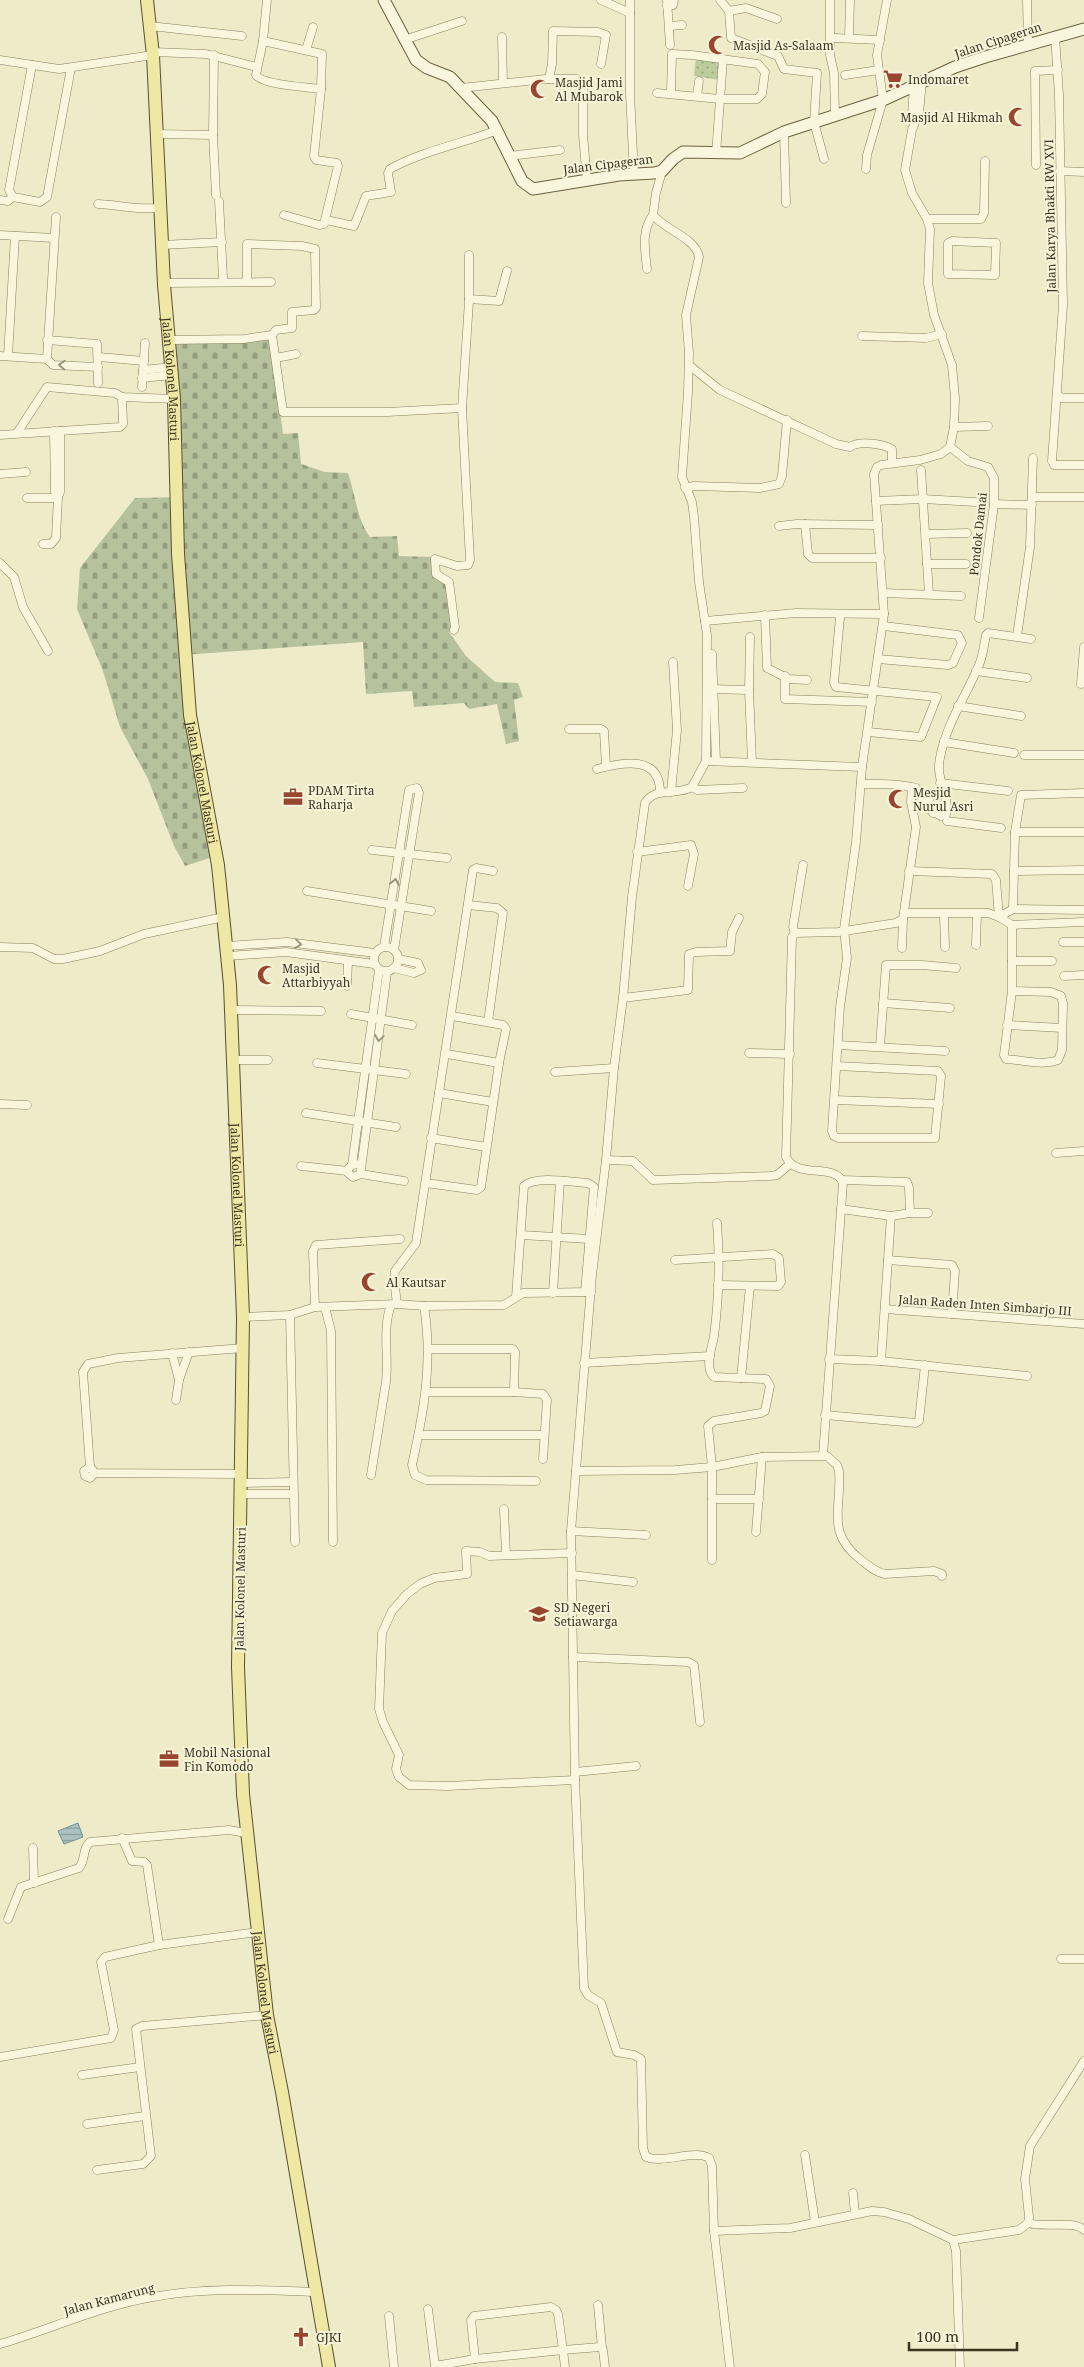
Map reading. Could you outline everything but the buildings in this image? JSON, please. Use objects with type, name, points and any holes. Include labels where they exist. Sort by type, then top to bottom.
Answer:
[{"type":"main road","name":"Jalan Kolonel Masturi","points":[[147,0],[153,53],[164,283],[174,399],[178,554],[190,715],[210,815],[224,917],[231,1010],[243,1317],[238,1673],[246,1833],[267,2015],[329,2367]]},
{"type":"street","points":[[267,0],[263,41],[256,67],[258,79],[320,89]]},
{"type":"street","points":[[601,0],[630,13]]},
{"type":"street","points":[[630,0],[630,104],[634,174]]},
{"type":"street","points":[[720,0],[729,11],[731,38],[778,56],[784,69],[816,72],[814,122],[824,159]]},
{"type":"street","points":[[830,0],[830,55],[834,73],[835,116]]},
{"type":"street","points":[[849,38],[850,0]]},
{"type":"street","points":[[866,170],[867,155],[884,100],[877,56],[887,0]]},
{"type":"street","points":[[1027,0],[1028,45]]},
{"type":"street","name":"Jalan Cipageran","points":[[387,1],[404,40],[422,65],[450,77],[462,88],[498,130],[522,181],[529,188],[534,189],[587,180],[654,173],[662,171],[683,152],[716,154],[740,152],[784,132],[884,100],[985,57],[1084,29]]},
{"type":"street","points":[[669,2],[670,45]]},
{"type":"street","points":[[729,11],[747,4],[777,19]]},
{"type":"street","points":[[404,40],[462,21]]},
{"type":"street","points":[[150,26],[242,36]]},
{"type":"street","points":[[670,26],[682,26]]},
{"type":"street","points":[[306,50],[313,27]]},
{"type":"street","points":[[549,79],[552,72],[553,31],[598,32],[606,35],[601,64]]},
{"type":"street","name":"Jalan Karya Bhakti RW XVI","points":[[1055,36],[1058,70],[1063,305],[1058,364],[1058,395],[1054,418],[1053,463],[1084,465]]},
{"type":"street","points":[[502,37],[503,84]]},
{"type":"street","points":[[834,38],[880,40]]},
{"type":"street","points":[[263,41],[322,54],[315,149],[316,160],[336,163],[338,166],[324,224],[284,215]]},
{"type":"street","points":[[0,60],[59,69],[153,53],[191,52],[214,55],[256,67]]},
{"type":"street","points":[[657,93],[754,100],[760,98],[765,72],[758,64],[692,54],[672,54],[671,93]]},
{"type":"street","points":[[214,55],[213,135],[222,242],[223,278]]},
{"type":"street","points":[[716,154],[722,59]]},
{"type":"street","points":[[13,197],[9,190],[32,65]]},
{"type":"street","points":[[0,200],[8,201],[13,197],[40,202],[46,197],[71,68]]},
{"type":"street","points":[[845,75],[879,70]]},
{"type":"street","points":[[1036,165],[1035,71],[1058,70]]},
{"type":"street","points":[[462,88],[573,78],[582,85],[583,135],[587,180]]},
{"type":"street","points":[[697,96],[699,81]]},
{"type":"street","points":[[837,1066],[938,1071],[941,1076],[936,1136],[933,1138],[838,1138],[834,1136],[832,1131],[840,1007],[847,958],[844,929],[856,842],[862,767],[884,626],[884,593],[874,471],[881,465],[920,460],[941,454],[950,447],[954,427],[955,382],[952,365],[930,302],[928,283],[931,237],[927,219],[912,193],[905,170],[914,123],[912,116],[918,84]]},
{"type":"street","points":[[326,220],[354,226],[366,196],[391,192],[388,173],[390,169],[442,148],[456,146],[498,130]]},
{"type":"street","points":[[784,132],[786,203]]},
{"type":"street","points":[[157,134],[213,135]]},
{"type":"street","points":[[509,156],[560,150]]},
{"type":"street","points":[[927,219],[981,218],[984,213],[985,161]]},
{"type":"street","points":[[647,269],[646,224],[653,215],[662,171]]},
{"type":"street","points":[[1060,171],[1084,172]]},
{"type":"street","points":[[98,204],[122,205],[128,208],[160,208]]},
{"type":"street","points":[[653,215],[664,227],[688,241],[698,252],[686,315],[689,365],[687,418],[682,464],[685,488],[692,502],[694,517],[699,582],[705,621],[716,761]]},
{"type":"street","points":[[47,359],[56,217]]},
{"type":"street","points":[[0,235],[54,238]]},
{"type":"street","points":[[15,236],[4,356],[47,359],[54,365],[98,367]]},
{"type":"street","points":[[162,243],[177,241],[180,243],[222,242]]},
{"type":"street","points":[[952,241],[994,242],[997,245],[996,273],[993,275],[949,275],[947,273],[947,255],[948,243],[952,241]]},
{"type":"street","points":[[169,340],[244,339],[272,335],[276,330],[292,328],[292,312],[316,308],[315,249],[302,246],[247,244],[247,281]]},
{"type":"street","points":[[930,252],[947,255]]},
{"type":"street","points":[[454,630],[450,586],[446,580],[436,574],[435,559],[462,566],[468,565],[470,560],[462,408],[469,299],[469,255]]},
{"type":"street","points":[[469,299],[499,301],[507,271]]},
{"type":"street","points":[[164,283],[271,282]]},
{"type":"street","points":[[862,336],[926,338],[942,334]]},
{"type":"street","points":[[272,335],[282,412],[387,412],[462,408]]},
{"type":"street","points":[[47,340],[94,343],[99,347],[98,383]]},
{"type":"street","points":[[142,388],[145,343]]},
{"type":"street","points":[[276,358],[296,354]]},
{"type":"street","points":[[99,357],[144,361]]},
{"type":"street","points":[[689,365],[720,390],[836,444],[850,447],[864,444],[892,448],[892,463]]},
{"type":"street","points":[[143,374],[172,371]]},
{"type":"street","points":[[17,433],[47,387],[115,393],[122,397],[174,399]]},
{"type":"street","points":[[1058,395],[1062,398],[1084,398]]},
{"type":"street","points":[[0,435],[122,426],[122,397]]},
{"type":"street","points":[[685,488],[694,486],[760,488],[779,484],[782,476],[787,420]]},
{"type":"street","points":[[22,425],[23,428],[30,432]]},
{"type":"street","points":[[954,427],[988,426]]},
{"type":"street","points":[[43,544],[51,544],[56,538],[57,497],[60,492],[57,468],[57,431]]},
{"type":"street","name":"Pondok Damai","points":[[950,447],[968,461],[988,467],[993,472],[994,504],[979,618]]},
{"type":"street","points":[[1017,636],[1030,547],[1033,458]]},
{"type":"street","points":[[921,470],[929,594]]},
{"type":"street","points":[[0,474],[26,472]]},
{"type":"street","points":[[27,498],[57,497]]},
{"type":"street","points":[[994,504],[1084,497]]},
{"type":"street","points":[[876,501],[924,498],[975,502]]},
{"type":"street","points":[[779,526],[806,524],[878,525]]},
{"type":"street","points":[[806,524],[808,554],[812,558],[880,558]]},
{"type":"street","points":[[926,534],[967,533]]},
{"type":"street","points":[[0,563],[14,577],[24,608],[48,651]]},
{"type":"street","points":[[927,564],[966,564]]},
{"type":"street","points":[[884,593],[962,596]]},
{"type":"street","points":[[705,621],[811,612],[840,615],[884,614]]},
{"type":"street","points":[[765,615],[767,668],[789,679],[807,680]]},
{"type":"street","points":[[840,617],[835,685],[873,691],[937,697],[921,737],[868,732]]},
{"type":"street","points":[[878,659],[951,664],[962,642],[958,635],[884,626]]},
{"type":"street","points":[[942,816],[946,794],[940,783],[939,759],[958,706],[976,671],[988,633],[1031,639]]},
{"type":"street","points":[[750,637],[749,690],[752,762]]},
{"type":"street","points":[[1081,684],[1084,647]]},
{"type":"street","points":[[692,788],[706,761],[712,652]]},
{"type":"street","points":[[671,792],[676,761],[677,730],[673,662]]},
{"type":"street","points":[[976,671],[1027,678]]},
{"type":"street","points":[[784,676],[785,699],[872,702]]},
{"type":"street","points":[[710,689],[749,690]]},
{"type":"street","points":[[958,706],[1021,716]]},
{"type":"street","points":[[569,729],[601,729],[604,731],[606,766]]},
{"type":"street","points":[[944,742],[1014,753]]},
{"type":"street","points":[[1024,755],[1084,756]]},
{"type":"street","points":[[706,761],[862,767]]},
{"type":"street","points":[[597,769],[606,766],[645,765],[657,776],[660,792]]},
{"type":"street","points":[[940,783],[1008,791]]},
{"type":"street","points":[[861,784],[914,787],[925,794],[942,816],[1001,828]]},
{"type":"street","points":[[902,948],[909,871],[916,827],[911,802],[914,787]]},
{"type":"street","points":[[227,951],[249,945],[287,942],[375,953],[384,947],[390,902],[400,854],[408,790],[416,788],[419,793],[394,950],[398,960]]},
{"type":"street","points":[[588,1292],[606,1160],[637,852],[645,803],[648,798],[660,792],[692,788],[697,790],[743,788]]},
{"type":"street","points":[[1013,909],[1015,832],[1021,795],[1084,793]]},
{"type":"street","points":[[1015,832],[1084,832]]},
{"type":"street","points":[[637,852],[690,845],[694,854],[688,886]]},
{"type":"street","points":[[372,850],[447,858]]},
{"type":"street","points":[[803,865],[793,927],[795,933],[792,937],[786,1150],[790,1164],[797,1168],[833,1174],[842,1180],[907,1182],[910,1213]]},
{"type":"street","points":[[371,1475],[388,1367],[386,1322],[394,1304],[395,1271],[416,1243],[431,1138],[447,1054],[473,870],[476,868],[492,871]]},
{"type":"street","points":[[1014,871],[1084,870]]},
{"type":"street","points":[[909,871],[992,874],[996,880],[999,917]]},
{"type":"street","points":[[307,891],[390,902],[431,911]]},
{"type":"street","points":[[468,905],[497,908],[503,913],[488,1022]]},
{"type":"street","points":[[999,917],[1013,909],[1084,910]]},
{"type":"street","points":[[795,933],[838,932],[844,929],[896,923],[904,916],[944,914],[977,914],[999,917],[1012,925],[1084,922]]},
{"type":"street","points":[[944,914],[945,947]]},
{"type":"street","points":[[976,945],[977,914]]},
{"type":"street","points":[[0,947],[33,948],[54,958],[63,959],[100,951],[144,934],[224,917]]},
{"type":"street","points":[[623,998],[688,990],[689,954],[696,952],[730,952],[732,932],[739,918]]},
{"type":"street","points":[[1012,925],[1012,991],[1005,1058],[1048,1062],[1058,1060],[1060,1056],[1063,1003],[1060,996],[1051,992],[1012,991]]},
{"type":"street","points":[[1063,942],[1084,942]]},
{"type":"street","points":[[324,958],[325,947]]},
{"type":"street","points":[[384,947],[394,950]]},
{"type":"street","points":[[227,951],[250,954],[286,952],[391,970],[414,973],[421,970],[418,963],[398,960]]},
{"type":"street","points":[[375,953],[376,967],[366,1065],[350,1168],[353,1177],[361,1171],[382,1015],[391,970],[398,960]]},
{"type":"street","points":[[1012,961],[1052,962]]},
{"type":"street","points":[[347,986],[348,962]]},
{"type":"street","points":[[880,1046],[886,965],[922,964],[956,968]]},
{"type":"street","points":[[1064,976],[1084,975]]},
{"type":"street","points":[[883,1003],[950,1008]]},
{"type":"street","points":[[231,1010],[321,1011]]},
{"type":"street","points":[[351,1014],[372,1013],[412,1025]]},
{"type":"street","points":[[426,1183],[480,1189],[505,1027],[452,1016]]},
{"type":"street","points":[[1007,1025],[1062,1028]]},
{"type":"street","points":[[838,1045],[945,1051]]},
{"type":"street","points":[[749,1053],[790,1054]]},
{"type":"street","points":[[447,1054],[498,1063]]},
{"type":"street","points":[[232,1060],[268,1060]]},
{"type":"street","points":[[317,1063],[375,1066],[406,1074]]},
{"type":"street","points":[[555,1072],[614,1068]]},
{"type":"street","points":[[439,1093],[493,1102]]},
{"type":"street","points":[[835,1100],[939,1104]]},
{"type":"street","points":[[0,1104],[26,1104]]},
{"type":"street","points":[[306,1113],[358,1116],[396,1127]]},
{"type":"street","points":[[431,1138],[486,1147]]},
{"type":"street","points":[[1056,1153],[1084,1151]]},
{"type":"street","points":[[606,1160],[633,1161],[653,1180],[770,1176],[778,1175],[790,1164]]},
{"type":"street","points":[[301,1166],[350,1168],[357,1165],[361,1171],[404,1181]]},
{"type":"street","points":[[823,1455],[842,1180]]},
{"type":"street","points":[[553,1293],[560,1181]]},
{"type":"street","points":[[516,1297],[524,1186],[532,1182],[560,1181],[588,1183],[594,1187],[589,1239],[584,1363],[571,1530],[575,1776],[585,1992],[601,2003],[617,2052],[634,2055],[641,2059],[643,2148],[646,2157],[663,2159],[698,2155],[709,2158],[712,2166],[714,2231],[730,2367]]},
{"type":"street","points":[[841,1209],[891,1216],[928,1213]]},
{"type":"street","points":[[881,1361],[891,1216]]},
{"type":"street","points":[[712,1560],[712,1467],[708,1426],[714,1421],[756,1416],[765,1410],[769,1381],[766,1379],[712,1376],[710,1372],[720,1258],[717,1223]]},
{"type":"street","points":[[521,1234],[589,1239]]},
{"type":"street","points":[[315,1307],[313,1251],[316,1245],[400,1239]]},
{"type":"street","points":[[675,1260],[773,1254],[780,1259],[780,1285],[718,1285]]},
{"type":"street","points":[[888,1260],[952,1266],[955,1271],[952,1314]]},
{"type":"street","points":[[741,1378],[750,1286]]},
{"type":"street","points":[[243,1317],[290,1315],[315,1307],[394,1304],[424,1306],[504,1305],[523,1294],[588,1292]]},
{"type":"street","points":[[424,1306],[428,1349],[427,1392],[412,1465],[415,1474],[421,1479],[536,1481]]},
{"type":"street","points":[[325,1307],[331,1331],[333,1542]]},
{"type":"street","name":"Jalan Raden Inten Simbarjo III","points":[[885,1309],[1084,1324]]},
{"type":"street","points":[[290,1315],[294,1542]]},
{"type":"street","points":[[243,1348],[118,1358],[86,1365],[83,1372],[92,1470],[241,1484],[292,1482]]},
{"type":"street","points":[[428,1349],[513,1349],[515,1352],[514,1392]]},
{"type":"street","points":[[176,1400],[179,1380],[189,1352]]},
{"type":"street","points":[[172,1353],[179,1380]]},
{"type":"street","points":[[584,1363],[710,1356]]},
{"type":"street","points":[[830,1359],[881,1361],[1027,1376]]},
{"type":"street","points":[[825,1416],[916,1423],[920,1418],[925,1365]]},
{"type":"street","points":[[427,1392],[543,1394],[548,1400],[542,1459]]},
{"type":"street","points":[[419,1435],[544,1435]]},
{"type":"street","points":[[576,1471],[675,1470],[712,1467],[762,1457],[823,1455],[830,1459],[840,1470],[838,1529],[844,1543],[857,1557],[877,1572],[885,1574],[934,1571],[942,1574],[942,1576]]},
{"type":"street","points":[[756,1532],[762,1457]]},
{"type":"street","points":[[263,1482],[263,1494]]},
{"type":"street","points":[[241,1484],[263,1494],[292,1494]]},
{"type":"street","points":[[712,1499],[759,1499]]},
{"type":"street","points":[[504,1509],[506,1555]]},
{"type":"street","points":[[571,1530],[646,1535]]},
{"type":"street","points":[[572,1553],[489,1556],[480,1552],[466,1551],[467,1574],[434,1578],[420,1584],[407,1594],[392,1611],[382,1632],[379,1709],[382,1722],[399,1755],[396,1769],[402,1781],[409,1785],[480,1785],[575,1776],[636,1766]]},
{"type":"street","points":[[572,1575],[633,1582]]},
{"type":"street","points":[[573,1656],[688,1662],[694,1665],[696,1670],[695,1691],[700,1722]]},
{"type":"street","points":[[8,1919],[21,1887],[79,1868],[83,1863],[86,1847],[90,1842],[229,1830],[246,1833]]},
{"type":"street","points":[[122,1838],[132,1861],[144,1862],[147,1865],[159,1945]]},
{"type":"street","points":[[32,1848],[34,1883]]},
{"type":"street","points":[[0,2057],[111,2038],[114,2030],[101,1959],[111,1954],[159,1945],[258,1932]]},
{"type":"street","points":[[1061,1959],[1084,1959]]},
{"type":"street","points":[[97,2170],[143,2164],[150,2159],[135,2032],[142,2026],[267,2015]]},
{"type":"street","points":[[1028,2224],[1025,2179],[1030,2146],[1084,2061]]},
{"type":"street","points":[[82,2075],[140,2068]]},
{"type":"street","points":[[88,2124],[145,2116]]},
{"type":"street","points":[[805,2155],[815,2222]]},
{"type":"street","points":[[852,2193],[854,2214]]},
{"type":"street","points":[[714,2231],[779,2229],[872,2211],[890,2213],[909,2219],[953,2240],[1015,2231],[1028,2224],[1035,2226],[1076,2226],[1084,2230]]},
{"type":"street","points":[[953,2240],[956,2251],[960,2367]]},
{"type":"street","name":"Jalan Kamarung","points":[[0,2344],[97,2311],[152,2297],[212,2289],[316,2292]]},
{"type":"street","points":[[598,2305],[605,2367]]},
{"type":"street","points":[[475,2359],[472,2317],[551,2306],[558,2314],[565,2367]]},
{"type":"street","points":[[428,2309],[433,2367],[475,2359],[597,2346],[602,2348]]},
{"type":"street","points":[[388,2316],[394,2367]]},
{"type":"green space","points":[[696,57],[720,60],[719,80],[694,76]]},
{"type":"green space","points":[[270,338],[283,434],[298,433],[301,464],[325,472],[348,473],[359,515],[370,537],[397,536],[399,556],[434,557],[434,578],[447,582],[453,629],[449,632],[466,656],[495,682],[518,683],[523,697],[514,700],[519,741],[506,744],[497,704],[469,709],[464,703],[414,707],[412,691],[366,694],[363,642],[181,655],[213,857],[185,866],[174,846],[148,779],[120,727],[103,671],[77,609],[80,568],[135,498],[180,497],[173,342]]},
{"type":"water","points":[[78,1823],[83,1837],[64,1844],[58,1831]]},
{"type":"place","name":"Masjid As-Salaam","points":[[718,45]]},
{"type":"place","name":"Indomaret","points":[[893,79]]},
{"type":"place","name":"Masjid Jami Al Mubarok","points":[[540,89]]},
{"type":"place","name":"Masjid Al Hikmah","points":[[1018,117]]},
{"type":"place","name":"PDAM Tirta Raharja","points":[[293,797]]},
{"type":"place","name":"Mesjid Nurul Asri","points":[[898,799]]},
{"type":"place","name":"Masjid Attarbiyyah","points":[[267,975]]},
{"type":"place","name":"Al Kautsar","points":[[371,1282]]},
{"type":"place","name":"SD Negeri Setiawarga","points":[[539,1614]]},
{"type":"place","name":"Mobil Nasional Fin Komodo","points":[[169,1759]]},
{"type":"place","name":"GJKI","points":[[301,2337]]}]
